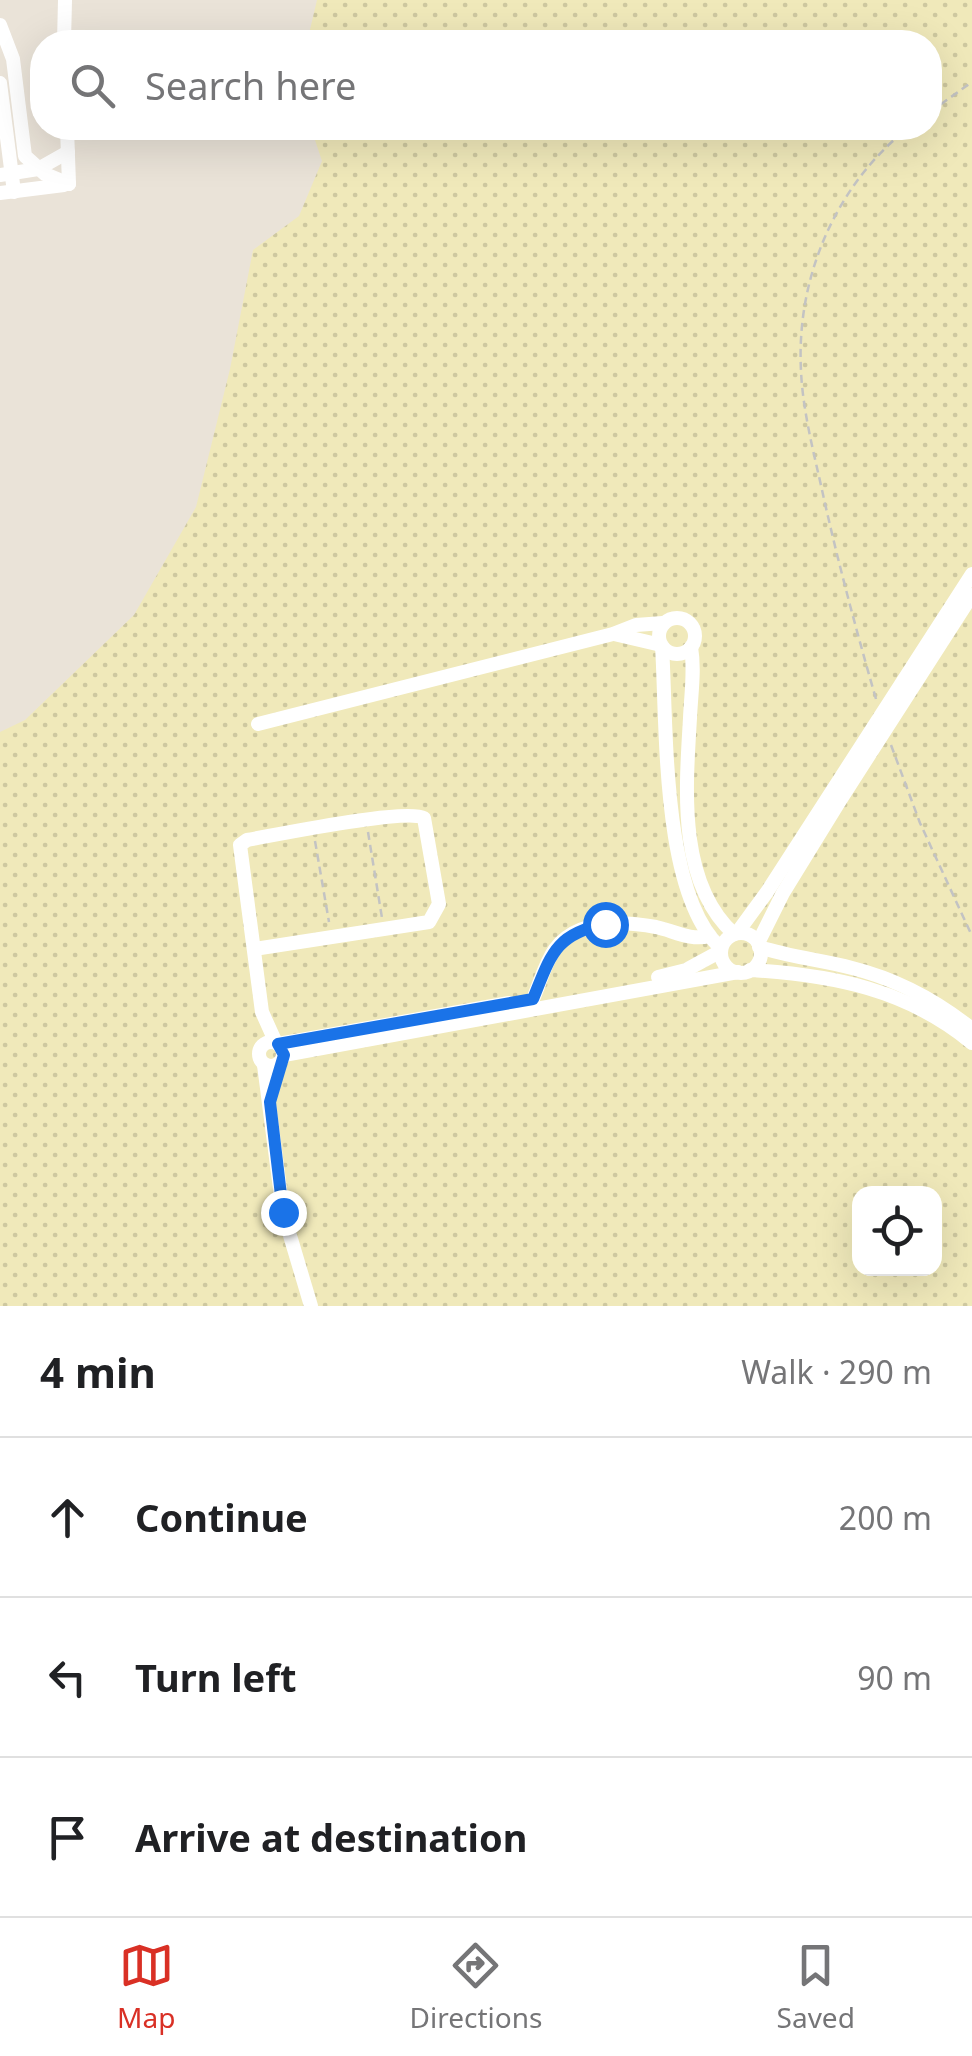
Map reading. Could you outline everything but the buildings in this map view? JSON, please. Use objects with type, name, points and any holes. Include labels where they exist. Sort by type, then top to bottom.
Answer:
[{"type":"street","points":[[64,30],[65,0]]},
{"type":"street","points":[[0,25],[13,59],[25,156],[52,187]]},
{"type":"street","points":[[0,83],[7,192],[70,184]]},
{"type":"street","points":[[68,140],[70,184]]},
{"type":"street","points":[[4,157],[68,152]]},
{"type":"street","points":[[5,175],[35,170],[68,152]]},
{"type":"street","points":[[4,157],[70,184]]},
{"type":"street","points":[[744,971],[758,962],[759,945],[783,893],[972,574]]},
{"type":"street","points":[[273,1053],[674,974],[698,965],[721,949],[767,892],[972,596]]},
{"type":"street","points":[[258,724],[614,634],[636,624],[664,623],[674,618],[689,622],[694,632],[688,788],[691,842],[707,898],[718,918],[736,933],[749,934],[759,945],[890,981],[942,1007],[972,1029]]},
{"type":"street","points":[[664,623],[659,632],[676,848],[690,901],[709,936],[721,949],[725,965],[744,971]]},
{"type":"street","points":[[614,634],[662,645],[676,654],[691,647]]},
{"type":"street","points":[[254,949],[422,924],[432,919],[439,904],[422,816],[247,840],[240,846],[258,983],[273,1053],[270,1102],[283,1212],[311,1306]]},
{"type":"street","points":[[533,999],[551,954],[577,931],[605,924],[636,924],[693,938],[709,936]]},
{"type":"street","points":[[273,1053],[744,971],[820,975],[878,989],[930,1014],[972,1043]]},
{"type":"path","points":[[942,103],[972,82]]},
{"type":"path","points":[[896,140],[868,167],[831,223],[814,264],[801,330],[803,396],[841,573],[883,721],[920,824],[972,936]]},
{"type":"path","points":[[366,821],[384,930]]},
{"type":"path","points":[[314,830],[332,938]]},
{"type":"sand","points":[[317,0],[972,0],[972,1306],[0,1306],[0,732],[25,720],[134,615],[196,507],[230,369],[253,250],[299,216],[322,161],[315,140],[942,140],[942,30],[310,30]]},
{"type":"route","points":[[283,1212],[270,1102],[284,1055],[278,1044],[533,999],[551,954],[562,941],[577,931],[605,924]]}]
